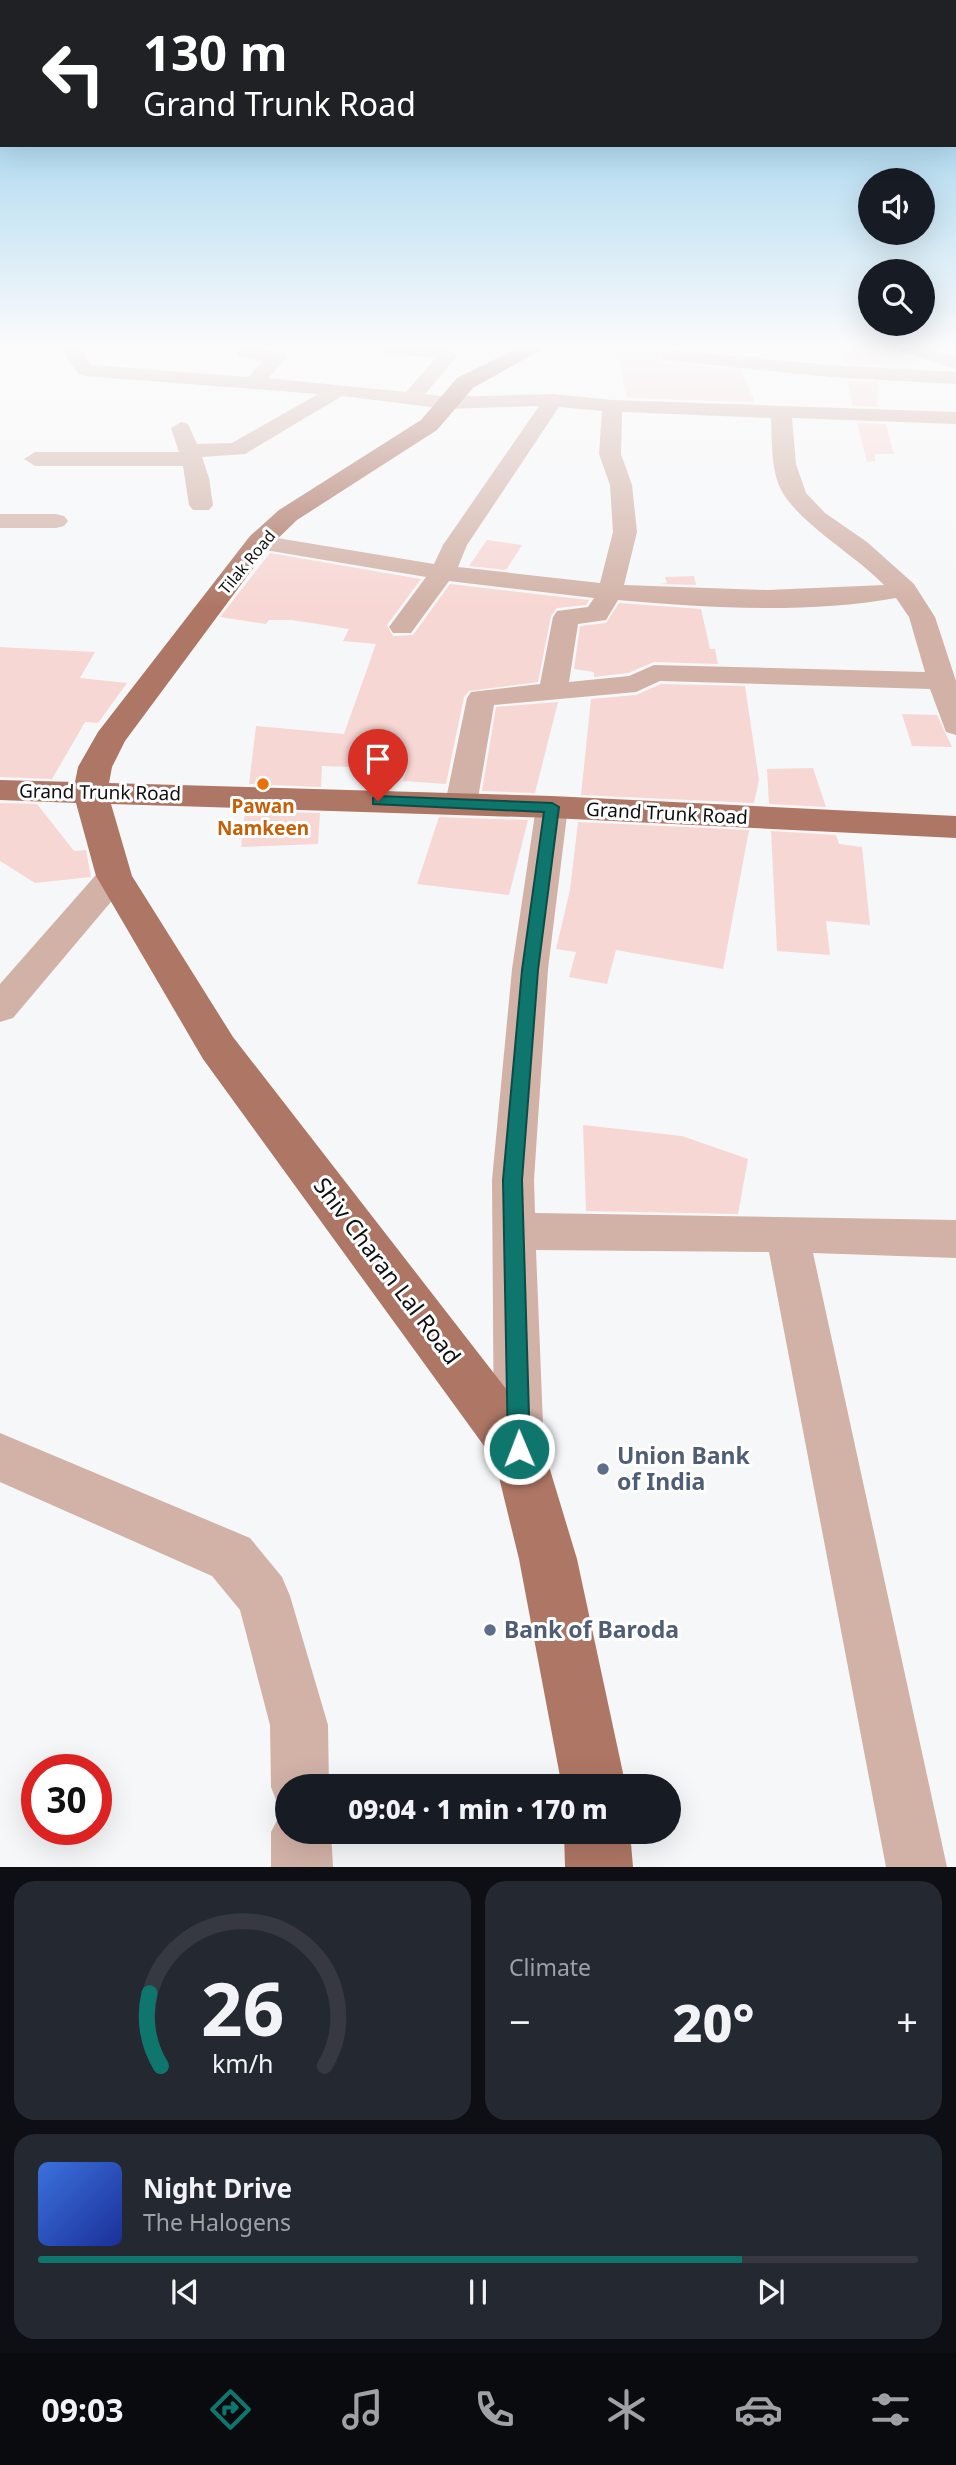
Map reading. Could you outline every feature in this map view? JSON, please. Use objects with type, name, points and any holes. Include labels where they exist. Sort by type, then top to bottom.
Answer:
[{"type":"main road","name":"Tilak Road","points":[[90,792],[95,767],[110,738],[260,542],[288,515],[415,434]]},
{"type":"main road","name":"Grand Trunk Road","points":[[0,790],[552,807],[956,827]]},
{"type":"main road","name":"Shiv Charan Lal Road","points":[[90,792],[114,876],[218,1048],[519,1449],[548,1559],[593,1774]]},
{"type":"main road","points":[[598,1844],[599,1867]]},
{"type":"street","points":[[183,434],[191,455],[201,505]]},
{"type":"street","points":[[35,459],[191,455],[237,449],[263,434]]},
{"type":"street","points":[[402,626],[443,572],[455,545],[530,434]]},
{"type":"street","points":[[553,691],[566,617],[597,614],[610,592],[625,532],[621,485],[610,454],[611,434]]},
{"type":"street","points":[[783,434],[788,479],[793,491],[814,519],[836,531],[905,589],[922,617],[955,719]]},
{"type":"street","points":[[0,521],[56,521]]},
{"type":"street","points":[[260,542],[502,582],[610,592],[724,598],[868,596],[905,589]]},
{"type":"street","points":[[461,804],[481,698],[636,684],[653,673],[942,681]]},
{"type":"street","points":[[519,1449],[513,1180],[530,970],[552,807]]},
{"type":"street","points":[[0,1008],[114,876]]},
{"type":"street","points":[[514,1231],[956,1239]]},
{"type":"street","points":[[787,1234],[917,1867]]},
{"type":"street","points":[[0,1457],[231,1557],[263,1596],[299,1725],[300,1774]]},
{"type":"street","points":[[301,1844],[302,1867]]},
{"type":"building","points":[[860,434],[889,434],[894,454],[875,454],[875,461],[867,462]]},
{"type":"building","points":[[487,540],[522,545],[506,570],[469,566]]},
{"type":"building","points":[[270,553],[421,579],[387,625],[393,636],[413,635],[450,584],[589,600],[586,605],[557,608],[551,616],[538,682],[469,691],[464,697],[446,784],[403,781],[407,769],[322,766],[321,787],[249,784],[256,726],[344,734],[376,644],[343,641],[349,629],[292,620],[269,620],[266,624],[220,617]]},
{"type":"building","points":[[694,576],[696,585],[660,584],[667,583],[665,577]]},
{"type":"building","points":[[619,603],[701,609],[710,649],[715,649],[718,664],[654,662],[628,673],[594,677],[594,672],[574,669],[580,626],[606,623]]},
{"type":"building","points":[[0,647],[95,652],[80,678],[127,683],[98,723],[85,722],[52,779],[0,777]]},
{"type":"building","points":[[661,684],[745,686],[759,780],[754,803],[581,795],[591,699],[636,695]]},
{"type":"building","points":[[558,702],[535,793],[482,791],[496,707]]},
{"type":"building","points":[[902,714],[937,715],[952,747],[912,746]]},
{"type":"building","points":[[813,768],[826,807],[769,804],[767,769]]},
{"type":"building","points":[[0,803],[37,804],[74,851],[86,850],[91,877],[35,883],[0,861]]},
{"type":"building","points":[[245,811],[320,813],[318,844],[241,847]]},
{"type":"building","points":[[439,817],[528,820],[509,895],[417,884]]},
{"type":"building","points":[[578,822],[749,830],[723,969],[616,950],[607,984],[569,977],[576,952],[556,949],[570,890]]},
{"type":"building","points":[[771,831],[836,835],[839,844],[862,847],[870,925],[826,921],[830,955],[777,951]]},
{"type":"building","points":[[583,1125],[682,1136],[748,1159],[738,1214],[586,1211]]},
{"type":"place","name":"Pawan Namkeen","points":[[263,784]]},
{"type":"place","name":"Union Bank of India","points":[[603,1469]]},
{"type":"place","name":"Bank of Baroda","points":[[490,1630]]},
{"type":"route","points":[[378,801],[552,807],[530,970],[513,1180],[519,1449]]}]
